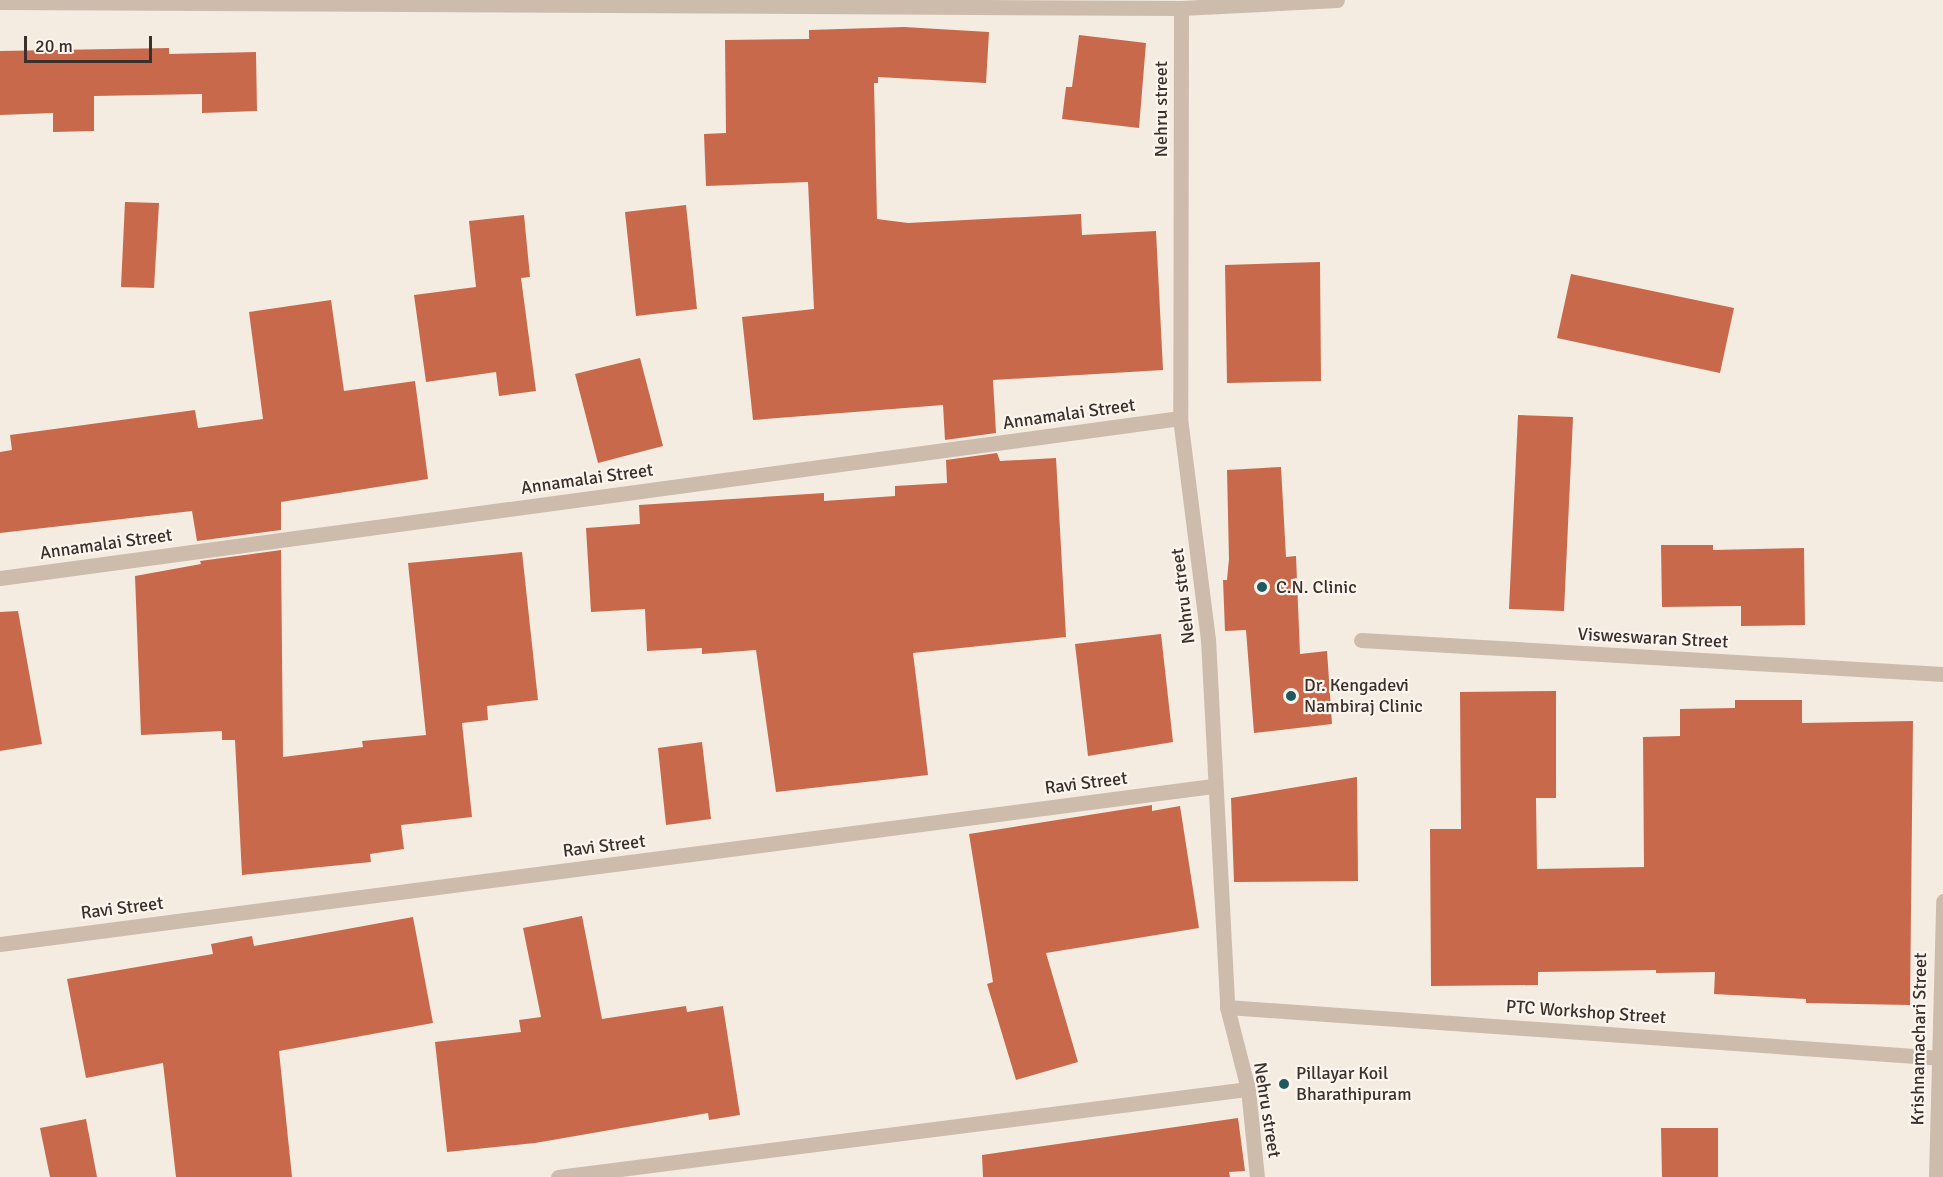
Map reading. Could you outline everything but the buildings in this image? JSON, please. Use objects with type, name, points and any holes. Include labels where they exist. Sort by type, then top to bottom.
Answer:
[{"type":"street","points":[[0,2],[1181,8],[1337,0]]},
{"type":"street","name":"Nehru street","points":[[1181,8],[1180,418],[1209,639],[1213,786],[1227,1007],[1248,1089],[1257,1177]]},
{"type":"street","name":"Annamalai Street","points":[[0,578],[1180,418]]},
{"type":"street","name":"Visweswaran Street","points":[[1360,640],[1943,674]]},
{"type":"street","name":"Ravi Street","points":[[0,944],[1213,786]]},
{"type":"street","name":"Krishnamachari Street","points":[[1936,1177],[1943,901]]},
{"type":"street","name":"PTC Workshop Street","points":[[1227,1007],[1940,1057]]},
{"type":"street","points":[[558,1177],[1248,1089]]},
{"type":"place","name":"C.N. Clinic","points":[[1262,587]]},
{"type":"place","name":"Dr. Kengadevi Nambiraj Clinic","points":[[1291,696]]},
{"type":"place","name":"Pillayar Koil Bharathipuram","points":[[1284,1084]]}]
